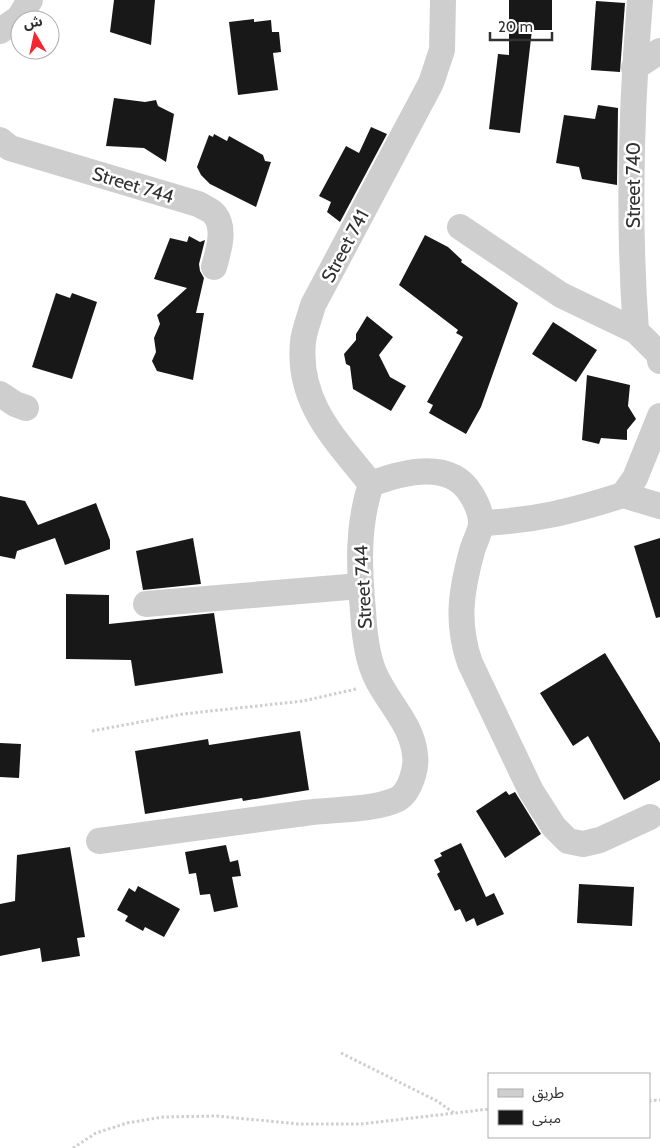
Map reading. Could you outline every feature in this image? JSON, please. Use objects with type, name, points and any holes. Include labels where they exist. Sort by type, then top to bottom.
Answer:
[{"type":"street","points":[[0,31],[19,18],[30,0]]},
{"type":"street","name":"Street 741","points":[[371,484],[335,440],[311,403],[304,380],[303,341],[313,305],[431,83],[442,50],[443,0]]},
{"type":"street","name":"Street 740","points":[[636,331],[633,288],[634,68],[640,0]]},
{"type":"street","points":[[634,68],[660,51]]},
{"type":"street","name":"Street 744","points":[[0,140],[10,148],[198,204],[215,214],[220,224],[220,237],[214,267]]},
{"type":"street","points":[[460,227],[561,294],[636,331],[659,354],[660,361]]},
{"type":"street","points":[[623,495],[635,478],[660,416]]},
{"type":"street","points":[[371,484],[397,474],[421,471],[456,478],[467,487],[475,501],[481,523],[464,586],[460,611],[462,642],[470,663],[531,791],[554,827],[568,841],[583,844],[600,840],[650,817]]},
{"type":"street","name":"Street 744","points":[[98,841],[303,813],[379,805],[400,798],[408,788],[413,774],[416,755],[409,731],[372,668],[365,632],[358,554],[363,506],[371,484]]},
{"type":"street","points":[[481,523],[512,522],[554,515],[623,495],[660,506]]},
{"type":"street","points":[[146,604],[360,586]]},
{"type":"path","points":[[92,730],[183,714],[303,701],[381,683]]},
{"type":"path","points":[[341,1053],[437,1101],[455,1113]]},
{"type":"path","points":[[73,1148],[96,1133],[126,1123],[163,1117],[217,1116],[298,1124],[361,1124],[488,1109]]},
{"type":"building","points":[[114,0],[155,0],[151,45],[110,32]]},
{"type":"building","points":[[509,0],[552,0],[552,30],[532,30],[520,133],[489,129],[498,54],[509,55]]},
{"type":"building","points":[[596,1],[625,3],[620,72],[591,70]]},
{"type":"building","points":[[254,19],[254,22],[271,20],[272,32],[279,32],[281,52],[273,53],[278,90],[238,95],[229,22]]},
{"type":"building","points":[[114,98],[145,102],[156,100],[158,106],[174,114],[166,162],[144,148],[106,146]]},
{"type":"building","points":[[598,105],[618,108],[617,185],[582,179],[579,167],[556,163],[564,115],[595,119]]},
{"type":"building","points":[[371,127],[387,134],[340,222],[327,212],[331,202],[319,196],[346,146],[359,153]]},
{"type":"building","points":[[214,134],[227,141],[229,136],[263,155],[265,161],[271,162],[256,207],[210,184],[201,175],[197,167],[209,135],[213,137]]},
{"type":"building","points":[[425,235],[448,247],[462,260],[461,262],[518,303],[481,407],[466,434],[429,413],[433,405],[427,402],[463,337],[456,333],[458,330],[399,285]]},
{"type":"building","points":[[189,236],[200,242],[205,240],[199,264],[204,278],[196,313],[204,313],[193,380],[157,371],[152,361],[156,352],[154,338],[160,324],[157,315],[187,288],[154,279],[170,238],[187,242]]},
{"type":"building","points":[[56,293],[70,298],[72,293],[97,302],[72,379],[32,367]]},
{"type":"building","points":[[367,316],[393,337],[379,355],[390,377],[406,386],[391,411],[353,389],[350,366],[346,364],[344,354],[356,340],[356,334]]},
{"type":"building","points":[[553,322],[597,350],[576,382],[532,354]]},
{"type":"building","points":[[587,375],[630,385],[628,406],[636,419],[627,430],[627,440],[601,438],[599,444],[582,440]]},
{"type":"building","points":[[0,496],[25,501],[38,525],[96,503],[110,540],[110,549],[65,565],[55,538],[17,551],[15,559],[0,556]]},
{"type":"building","points":[[193,538],[201,584],[143,590],[136,551]]},
{"type":"building","points":[[660,538],[660,617],[656,618],[634,546]]},
{"type":"building","points":[[66,594],[109,595],[109,624],[214,613],[223,673],[135,686],[131,660],[66,659]]},
{"type":"building","points":[[605,653],[660,743],[660,780],[624,800],[588,736],[573,746],[540,693]]},
{"type":"building","points":[[300,731],[309,790],[243,801],[242,798],[145,814],[135,751],[208,739],[209,745]]},
{"type":"building","points":[[0,743],[21,744],[19,778],[0,777]]},
{"type":"building","points":[[506,791],[509,795],[515,792],[541,834],[505,858],[476,811]]},
{"type":"building","points":[[461,843],[486,897],[494,893],[504,914],[477,926],[474,918],[466,922],[460,909],[455,911],[437,874],[440,872],[434,860],[442,856],[440,853]]},
{"type":"building","points":[[226,845],[230,862],[238,860],[241,876],[232,877],[238,907],[214,912],[210,894],[200,895],[196,873],[189,874],[185,852]]},
{"type":"building","points":[[70,847],[85,937],[77,938],[80,956],[42,962],[40,948],[0,956],[0,904],[15,901],[17,855]]},
{"type":"building","points":[[579,884],[634,887],[632,926],[577,923]]},
{"type":"building","points":[[138,886],[180,909],[164,937],[145,927],[143,931],[125,921],[128,916],[117,910],[129,888],[135,892]]}]
